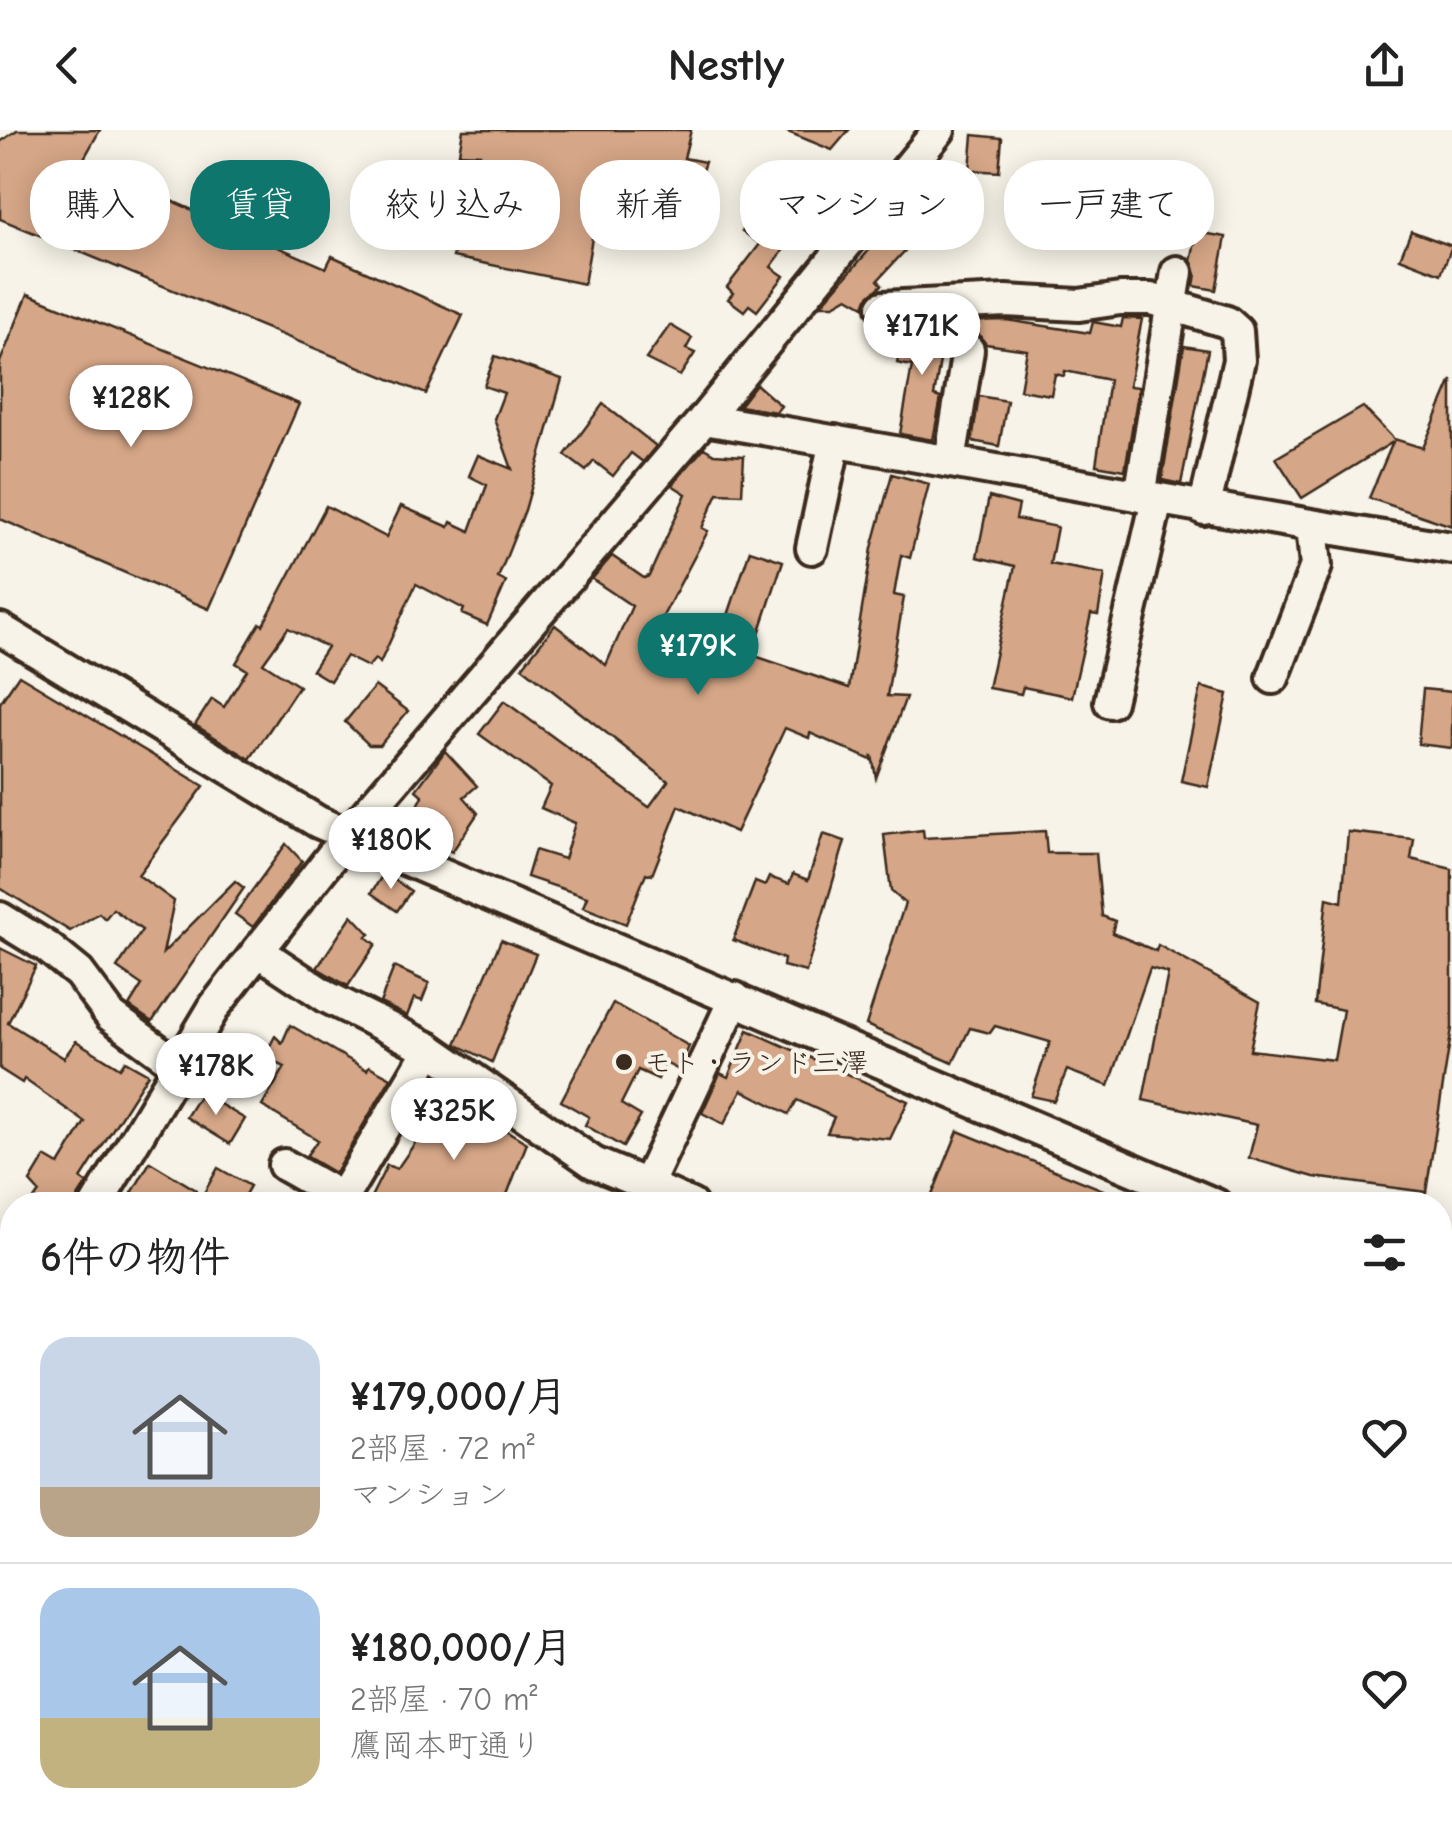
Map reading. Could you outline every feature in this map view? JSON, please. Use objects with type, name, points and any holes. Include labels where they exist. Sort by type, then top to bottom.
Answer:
[{"type":"street","points":[[104,1192],[215,1006],[350,834],[704,420],[939,130]]},
{"type":"street","points":[[1110,702],[1148,498],[1176,272]]},
{"type":"street","points":[[882,307],[1006,301],[1066,305],[1151,299],[1227,322],[1237,330],[1239,360],[1204,509]]},
{"type":"street","points":[[950,460],[968,350]]},
{"type":"street","points":[[704,420],[950,460],[1204,509],[1452,548]]},
{"type":"street","points":[[812,548],[835,441]]},
{"type":"street","points":[[1272,678],[1316,566],[1312,526]]},
{"type":"street","points":[[0,629],[318,822],[735,998],[1161,1192]]},
{"type":"street","points":[[0,918],[79,973],[111,1016],[179,1066]]},
{"type":"street","points":[[258,951],[327,997],[430,1048],[594,1163],[663,1192]]},
{"type":"street","points":[[648,1185],[735,998]]},
{"type":"street","points":[[346,1192],[430,1048]]},
{"type":"street","points":[[284,1165],[331,1192]]},
{"type":"building","points":[[17,130],[100,130],[83,160],[30,160],[30,231],[0,219],[0,142]]},
{"type":"building","points":[[463,130],[691,130],[684,158],[694,160],[580,160],[580,250],[590,250],[584,284],[453,257],[455,250],[560,250],[560,160],[478,160],[480,154],[459,153]]},
{"type":"building","points":[[783,130],[849,130],[832,150]]},
{"type":"building","points":[[973,135],[1002,138],[999,172],[984,171],[984,160],[971,160]]},
{"type":"building","points":[[170,200],[190,209],[190,250],[285,250],[326,268],[332,256],[463,315],[426,394],[75,250],[170,250]]},
{"type":"building","points":[[1411,231],[1452,246],[1441,274],[1400,258]]},
{"type":"building","points":[[1214,235],[1226,237],[1216,290],[1194,286],[1196,274],[1191,261],[1193,250],[1214,250]]},
{"type":"building","points":[[755,250],[784,250],[771,267],[784,276],[757,311],[749,305],[744,311],[728,299],[733,293],[727,287]]},
{"type":"building","points":[[869,250],[906,250],[878,280],[882,285],[864,306],[848,297],[834,305],[821,305]]},
{"type":"building","points":[[28,294],[299,404],[209,609],[0,519],[0,362]]},
{"type":"building","points":[[1123,318],[1142,319],[1129,386],[1139,387],[1125,470],[1096,465],[1109,380],[1065,371],[1064,376],[1055,374],[1051,395],[1020,390],[1027,350],[986,344],[971,332],[972,321],[1006,320],[1090,333],[1093,322],[1121,327]]},
{"type":"building","points":[[670,325],[692,338],[686,349],[695,353],[680,376],[646,359]]},
{"type":"building","points":[[904,325],[946,325],[934,396],[941,398],[933,440],[900,434],[912,366],[897,363]]},
{"type":"building","points":[[1184,346],[1208,350],[1181,484],[1162,480]]},
{"type":"building","points":[[495,356],[562,379],[525,510],[498,578],[506,582],[487,625],[416,584],[380,663],[375,659],[368,667],[346,656],[330,681],[312,670],[327,647],[288,628],[263,663],[299,686],[250,759],[195,725],[212,699],[224,707],[247,670],[236,663],[260,623],[263,625],[326,506],[386,537],[401,506],[449,527],[451,522],[470,531],[487,485],[469,476],[478,455],[512,469],[494,419],[504,393],[484,386]]},
{"type":"building","points":[[1452,380],[1452,526],[1369,498],[1393,442],[1302,498],[1276,458],[1363,407],[1394,439],[1423,448]]},
{"type":"building","points":[[756,384],[781,406],[776,412],[739,406]]},
{"type":"building","points":[[979,396],[1007,401],[999,446],[972,441]]},
{"type":"building","points":[[603,404],[656,446],[643,462],[631,453],[613,476],[594,461],[586,471],[565,455]]},
{"type":"building","points":[[704,448],[714,454],[744,456],[742,494],[718,493],[702,528],[708,531],[661,620],[718,645],[750,550],[783,561],[752,655],[849,688],[872,548],[892,474],[929,484],[910,558],[901,555],[894,595],[904,597],[887,696],[906,697],[876,778],[872,755],[871,760],[810,733],[809,738],[785,728],[736,832],[679,806],[652,875],[646,873],[626,924],[583,907],[587,897],[527,877],[535,850],[564,859],[575,823],[541,808],[551,786],[479,734],[504,701],[649,807],[668,781],[522,667],[555,625],[606,665],[632,606],[592,579],[612,556],[644,578],[649,576],[686,494],[672,485]]},
{"type":"building","points":[[989,497],[1019,505],[1016,519],[1057,527],[1050,564],[1105,574],[1098,615],[1091,614],[1072,697],[1023,687],[1021,694],[988,688],[1015,566],[977,557]]},
{"type":"building","points":[[19,675],[204,786],[138,875],[174,901],[163,953],[235,881],[244,888],[152,1022],[129,1006],[142,985],[117,968],[142,930],[113,909],[105,919],[99,913],[70,931],[0,888],[0,703]]},
{"type":"building","points":[[375,686],[408,711],[380,745],[369,745],[345,722]]},
{"type":"building","points":[[1201,687],[1228,694],[1208,787],[1181,781]]},
{"type":"building","points":[[1423,689],[1452,692],[1452,748],[1418,744]]},
{"type":"building","points":[[445,751],[477,786],[464,797],[478,813],[452,852],[406,829],[423,796],[416,790]]},
{"type":"building","points":[[923,830],[924,838],[1045,831],[1047,853],[1096,853],[1102,916],[1115,921],[1112,933],[1156,951],[1158,945],[1260,1002],[1250,1050],[1334,1060],[1343,1010],[1315,1004],[1327,898],[1342,902],[1348,832],[1414,839],[1411,859],[1452,869],[1452,1028],[1426,1192],[1314,1177],[1249,1158],[1257,1125],[1143,1100],[1168,973],[1150,968],[1109,1086],[1067,1070],[1054,1101],[1031,1096],[1050,1042],[995,1026],[990,1033],[970,1028],[953,1063],[866,1025],[905,903],[891,891],[884,835]]},
{"type":"building","points":[[823,834],[845,841],[806,972],[783,966],[784,959],[733,940],[755,882],[765,886],[769,877],[789,884],[793,874],[808,880]]},
{"type":"building","points":[[286,844],[302,861],[253,927],[235,914]]},
{"type":"building","points":[[384,873],[411,891],[397,911],[371,893]]},
{"type":"building","points":[[352,915],[370,934],[366,937],[376,944],[348,986],[317,968]]},
{"type":"building","points":[[501,940],[536,954],[492,1062],[456,1044]]},
{"type":"building","points":[[0,948],[36,966],[8,1023],[64,1058],[76,1041],[120,1068],[125,1061],[148,1074],[81,1179],[87,1183],[81,1192],[39,1192],[30,1182],[45,1157],[59,1165],[85,1122],[24,1079],[22,1083],[0,1069]]},
{"type":"building","points":[[394,967],[429,983],[422,1001],[414,998],[407,1016],[380,1003]]},
{"type":"building","points":[[613,1003],[689,1046],[679,1070],[665,1063],[658,1079],[638,1070],[621,1104],[641,1116],[623,1147],[585,1125],[589,1117],[561,1101]]},
{"type":"building","points":[[290,1025],[367,1070],[369,1066],[391,1078],[335,1173],[306,1156],[318,1140],[262,1106],[285,1067],[264,1057],[275,1036],[282,1043]]},
{"type":"building","points":[[748,1030],[908,1101],[890,1139],[827,1133],[834,1117],[797,1100],[789,1114],[742,1090],[724,1124],[702,1113],[720,1073],[728,1077]]},
{"type":"building","points":[[201,1093],[245,1119],[230,1144],[186,1117]]},
{"type":"building","points":[[448,1095],[527,1143],[508,1192],[374,1192],[387,1165],[397,1169]]},
{"type":"building","points":[[958,1131],[1108,1192],[933,1192]]},
{"type":"building","points":[[150,1162],[196,1190],[195,1192],[133,1192]]},
{"type":"building","points":[[218,1168],[250,1186],[247,1192],[205,1192]]},
{"type":"place","name":"モト・ランド三澤","points":[[624,1062]]}]
